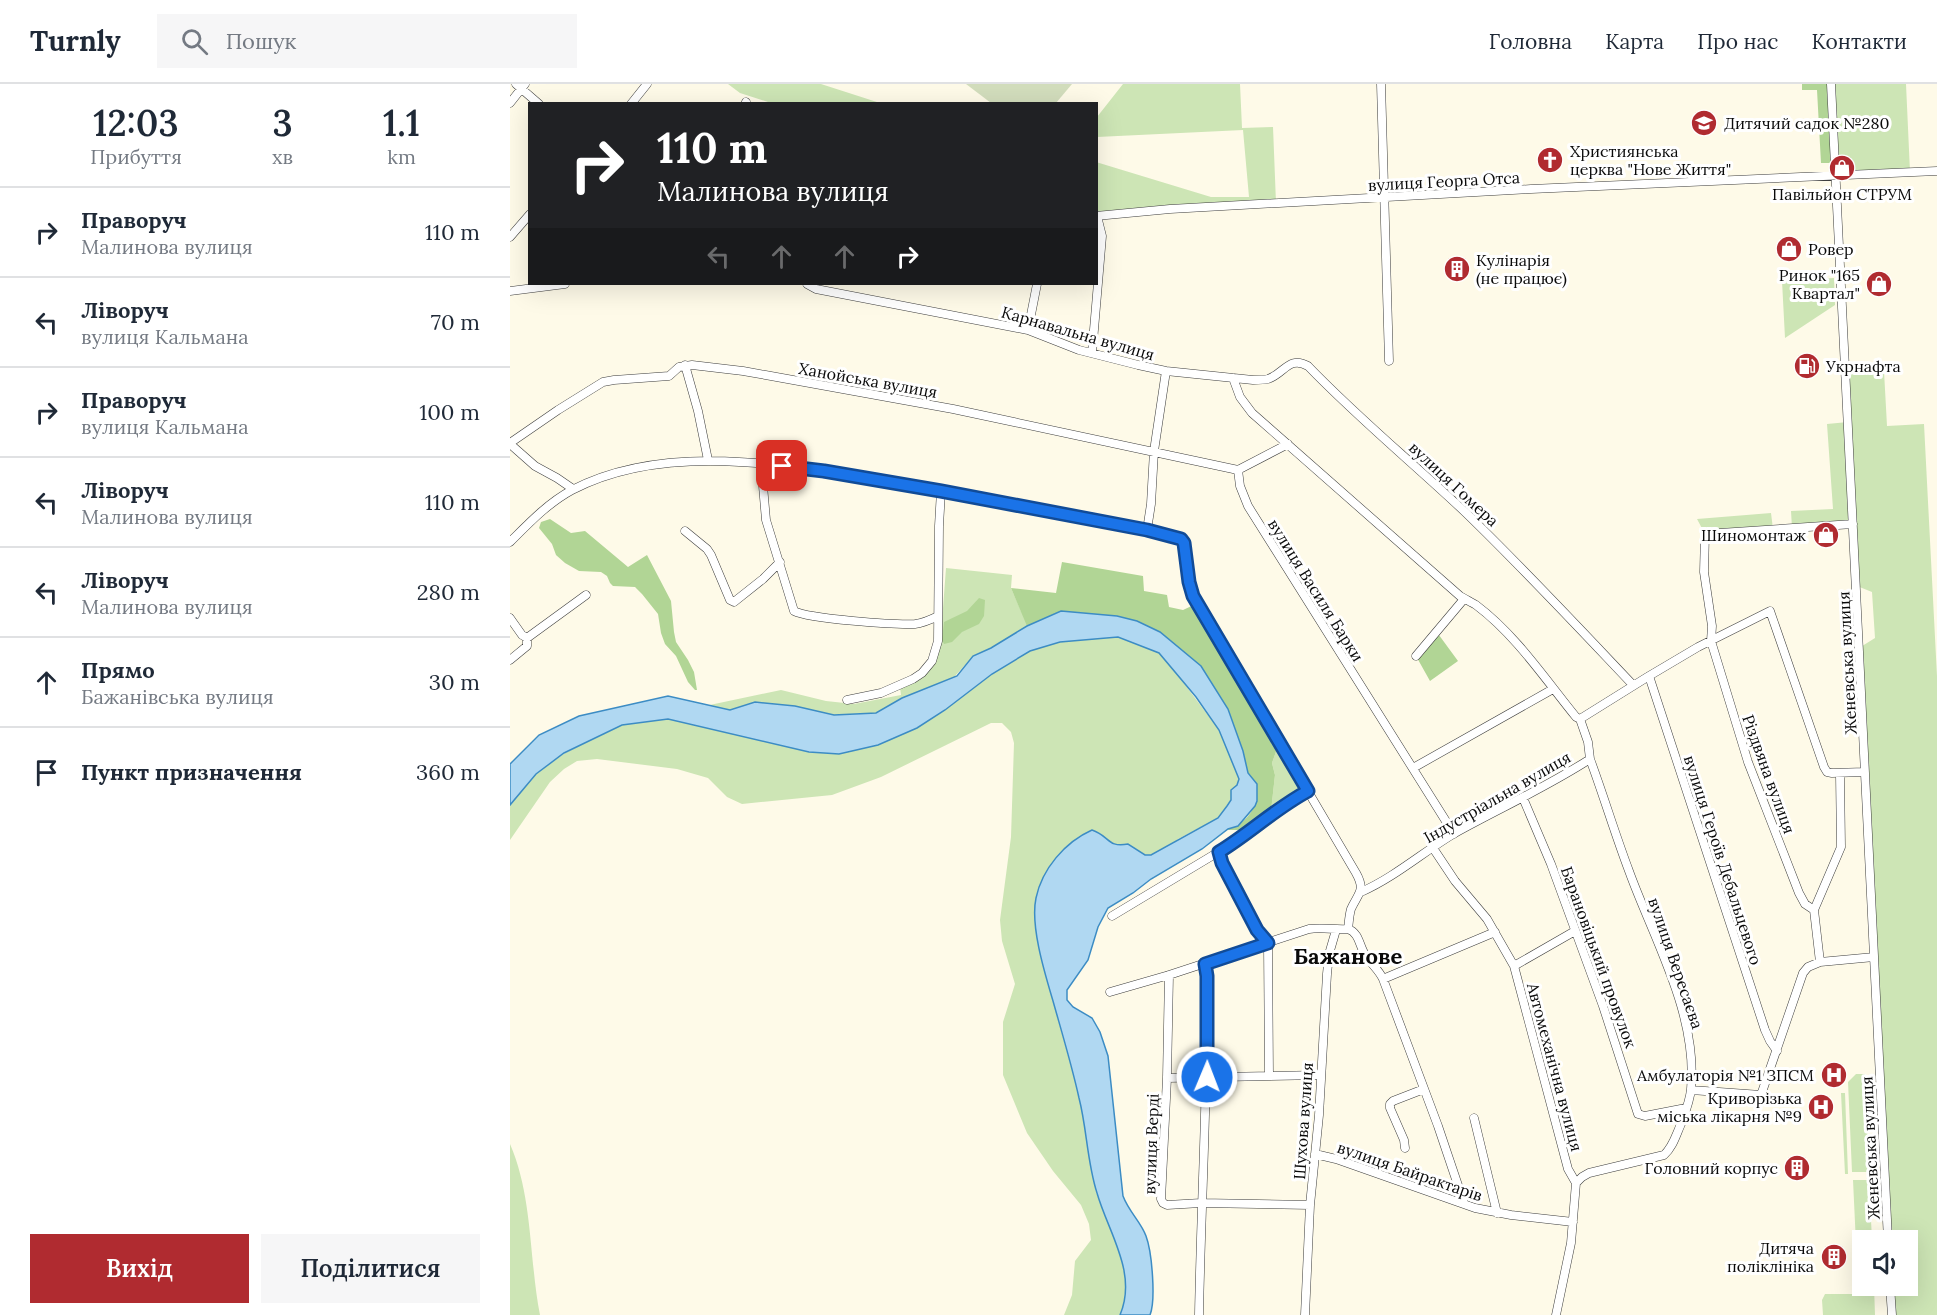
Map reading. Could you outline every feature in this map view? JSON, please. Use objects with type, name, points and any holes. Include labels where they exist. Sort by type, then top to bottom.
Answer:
[{"type":"street","points":[[633,102],[647,84]]},
{"type":"street","points":[[1381,84],[1389,362]]},
{"type":"street","name":"Женевська вулиця","points":[[1831,84],[1888,1230]]},
{"type":"street","points":[[510,103],[521,86],[537,102]]},
{"type":"street","name":"вулиця Георга Отса","points":[[1098,216],[1182,208],[1937,171]]},
{"type":"street","points":[[510,237],[528,216]]},
{"type":"street","points":[[1092,353],[1102,246],[1098,220]]},
{"type":"street","points":[[510,291],[557,285]]},
{"type":"street","name":"Карнавальна вулиця","points":[[809,285],[816,289],[1028,330],[1092,353],[1166,371],[1233,378]]},
{"type":"street","points":[[1028,330],[1037,285]]},
{"type":"street","name":"вулиця Гомера","points":[[1233,378],[1267,379],[1298,362],[1308,366],[1489,536],[1633,685]]},
{"type":"street","points":[[573,489],[535,466],[510,444],[603,382],[669,376],[685,365],[698,411],[708,460]]},
{"type":"street","name":"Ханойська вулиця","points":[[685,365],[743,371],[952,409],[1238,470]]},
{"type":"street","points":[[1147,530],[1152,504],[1154,452],[1166,371]]},
{"type":"street","name":"Індустріальна вулиця","points":[[1233,378],[1246,406],[1464,599],[1476,606],[1505,632],[1580,719],[1588,742],[1590,759],[1454,834],[1377,885],[1361,892]]},
{"type":"street","points":[[1238,470],[1288,444]]},
{"type":"street","points":[[510,542],[544,509],[573,489],[624,471],[708,460],[761,463],[824,471],[941,491],[1177,537],[1184,543],[1193,596],[1361,882],[1361,892],[1350,912],[1348,929]]},
{"type":"street","points":[[761,463],[766,520],[793,609],[798,613],[896,624],[917,624],[938,616]]},
{"type":"street","name":"вулиця Василя Барки","points":[[1238,470],[1240,486],[1248,506],[1454,834]]},
{"type":"street","points":[[847,700],[881,693],[913,679],[922,673],[932,661],[938,641],[941,491]]},
{"type":"street","name":"Різдвяна вулиця","points":[[1814,910],[1805,904],[1799,893],[1752,772],[1711,641],[1712,626],[1704,572],[1705,534],[1853,525]]},
{"type":"street","points":[[685,531],[707,549],[730,600],[734,602],[780,562]]},
{"type":"street","points":[[527,638],[586,595]]},
{"type":"street","points":[[1416,656],[1464,599]]},
{"type":"street","points":[[1580,719],[1648,676],[1770,611],[1808,715],[1824,767],[1827,772],[1840,774],[1865,772]]},
{"type":"street","points":[[510,618],[522,635],[527,638]]},
{"type":"street","points":[[510,660],[527,646],[527,638]]},
{"type":"street","name":"вулиця Героїв Дебальцевого","points":[[1648,676],[1765,1030],[1777,1051]]},
{"type":"street","points":[[1413,768],[1553,689]]},
{"type":"street","name":"вулиця Вересаєва","points":[[1576,1184],[1589,1173],[1664,1155],[1674,1141],[1691,1090],[1690,1046],[1677,996],[1658,941],[1629,872],[1590,759]]},
{"type":"street","points":[[1820,962],[1814,910],[1842,847],[1840,774]]},
{"type":"street","points":[[1112,916],[1245,836],[1271,813],[1308,791]]},
{"type":"street","name":"Барановіцький провулок","points":[[1523,798],[1540,836],[1575,931],[1620,1056],[1638,1114],[1645,1116],[1686,1108]]},
{"type":"street","name":"Автомеханічна вулиця","points":[[1433,848],[1455,881],[1495,932],[1514,966],[1568,1169],[1576,1184],[1571,1246],[1556,1315]]},
{"type":"street","points":[[1219,852],[1222,863],[1257,930],[1268,943],[1269,1076]]},
{"type":"street","points":[[1110,992],[1205,964],[1309,929],[1319,927],[1336,930],[1348,929],[1354,932],[1366,957],[1383,979],[1464,1203]]},
{"type":"street","name":"Шухова вулиця","points":[[1305,1315],[1310,1205],[1329,954],[1336,930]]},
{"type":"street","points":[[1514,966],[1575,931]]},
{"type":"street","points":[[1383,979],[1495,932]]},
{"type":"street","points":[[1691,1090],[1761,1095],[1803,973],[1808,967],[1820,962],[1874,957]]},
{"type":"street","points":[[1199,1315],[1207,1077],[1208,995],[1205,964]]},
{"type":"street","name":"вулиця Верді","points":[[1169,975],[1161,1199],[1163,1203],[1167,1205],[1201,1203],[1310,1205]]},
{"type":"street","points":[[1167,1078],[1321,1075]]},
{"type":"street","points":[[1405,1148],[1390,1104],[1424,1089]]},
{"type":"street","name":"вулиця Байрактарів","points":[[1474,1118],[1497,1213]]},
{"type":"street","name":"вулиця Байрактарів","points":[[1315,1154],[1475,1208],[1497,1213],[1573,1222]]},
{"type":"street","points":[[1891,1296],[1892,1315]]},
{"type":"green space","points":[[728,84],[821,84],[877,102],[768,102],[740,93]]},
{"type":"green space","points":[[966,84],[1072,84],[1057,102],[990,102]]},
{"type":"green space","points":[[1123,84],[1240,84],[1242,128],[1273,127],[1276,203],[1098,215],[1098,163],[1211,197],[1249,197],[1243,130],[1098,137],[1098,116]]},
{"type":"green space","points":[[1802,84],[1827,84],[1831,163],[1821,163],[1817,90],[1802,90]]},
{"type":"green space","points":[[1831,84],[1906,84],[1910,172],[1836,176]]},
{"type":"green space","points":[[1834,278],[1835,305],[1785,338],[1782,281]]},
{"type":"green space","points":[[1884,371],[1887,426],[1924,424],[1937,676],[1937,1315],[1892,1315],[1891,1296],[1918,1296],[1918,1230],[1888,1230],[1859,648],[1875,638],[1872,592],[1857,586],[1853,525],[1792,528],[1791,511],[1833,509],[1827,424],[1848,422],[1846,374]]},
{"type":"green space","points":[[1771,513],[1773,529],[1705,534],[1697,519]]},
{"type":"green space","points":[[550,519],[571,533],[585,531],[628,567],[647,555],[671,601],[676,642],[694,672],[697,690],[688,682],[676,656],[665,644],[658,614],[642,594],[635,587],[613,586],[607,576],[601,572],[579,571],[565,563],[556,555],[552,544],[539,528],[541,522]]},
{"type":"green space","points":[[1062,562],[1143,576],[1144,591],[1167,595],[1169,607],[1183,610],[1198,603],[1278,746],[1272,763],[1275,775],[1271,811],[1243,830],[1227,830],[1242,822],[1251,813],[1257,784],[1248,773],[1228,709],[1201,666],[1160,632],[1137,621],[1117,616],[1061,611],[1027,626],[1011,588],[1056,593]]},
{"type":"green space","points":[[946,568],[1012,575],[1011,588],[1021,611],[1128,594],[1180,678],[1219,730],[1239,779],[1237,785],[1231,790],[1231,800],[1218,818],[1178,839],[1171,846],[1125,868],[1051,994],[1080,1099],[1096,1192],[1123,1261],[1126,1286],[1120,1315],[1064,1315],[1072,1295],[1075,1261],[1091,1240],[1089,1224],[1081,1205],[1053,1171],[1027,1133],[1003,1075],[1003,1022],[1015,984],[1002,941],[1000,920],[1011,837],[1014,743],[1011,732],[1002,723],[991,723],[881,777],[832,795],[742,804],[727,797],[708,778],[677,769],[597,759],[577,761],[550,782],[510,840],[510,805],[536,774],[565,753],[622,725],[668,719],[676,721],[686,710],[781,690],[826,701],[854,704],[901,695],[900,687],[929,670],[941,635]],"holes":[[[991,648],[1025,654],[992,674],[966,694],[955,676],[973,656]]]},
{"type":"green space","points":[[979,598],[985,600],[984,616],[979,624],[962,632],[952,642],[944,644],[942,640],[944,622],[967,611]]},
{"type":"green space","points":[[1436,631],[1458,661],[1430,681],[1416,656]]},
{"type":"green space","points":[[1278,746],[1301,786],[1299,793],[1271,811],[1275,775],[1272,763]]},
{"type":"green space","points":[[1856,1074],[1865,1074],[1869,1172],[1852,1172],[1848,1082]]},
{"type":"green space","points":[[1841,1093],[1845,1093],[1848,1174],[1845,1174]]},
{"type":"green space","points":[[510,1144],[523,1185],[527,1207],[540,1315],[510,1315]]},
{"type":"green space","points":[[1853,1180],[1869,1180],[1872,1230],[1855,1230]]},
{"type":"green space","points":[[1825,1294],[1874,1296],[1875,1315],[1823,1315],[1822,1300]]},
{"type":"water","points":[[1061,611],[1117,616],[1137,621],[1160,632],[1201,666],[1228,709],[1248,773],[1257,784],[1255,806],[1238,826],[1228,829],[1202,849],[1108,908],[1098,927],[1088,960],[1067,990],[1067,1000],[1073,1007],[1092,1018],[1100,1032],[1108,1056],[1123,1196],[1144,1231],[1150,1253],[1153,1288],[1150,1315],[1120,1315],[1125,1299],[1124,1268],[1094,1181],[1082,1110],[1039,950],[1035,909],[1039,887],[1049,867],[1064,849],[1082,835],[1092,830],[1112,843],[1128,844],[1145,855],[1151,855],[1218,818],[1231,800],[1231,790],[1237,785],[1239,779],[1219,730],[1196,697],[1159,653],[1118,637],[1060,642],[1030,651],[992,674],[917,728],[878,745],[839,754],[809,752],[668,719],[622,725],[564,753],[536,774],[510,805],[510,764],[539,735],[579,716],[668,696],[730,710],[755,702],[795,706],[834,715],[876,713],[902,698],[957,676],[973,656],[1027,626]]},
{"type":"place","name":"Дитячий садок №280","points":[[1704,123]]},
{"type":"place","name":"Християнська церква \"Нове Життя\"","points":[[1550,160]]},
{"type":"place","name":"Павільйон СТРУМ","points":[[1842,168]]},
{"type":"place","name":"Ровер","points":[[1789,249]]},
{"type":"place","name":"Кулінарія (не працює)","points":[[1457,269]]},
{"type":"place","name":"Ринок \"165 Квартал\"","points":[[1879,284]]},
{"type":"place","name":"Укрнафта","points":[[1807,366]]},
{"type":"place","name":"Шиномонтаж","points":[[1826,535]]},
{"type":"place","name":"Амбулаторія №1 ЗПСМ","points":[[1834,1075]]},
{"type":"place","name":"Криворізька міська лікарня №9","points":[[1821,1107]]},
{"type":"place","name":"Головний корпус","points":[[1797,1168]]},
{"type":"place","name":"Дитяча поліклініка","points":[[1834,1257]]},
{"type":"district","name":"Бажанове","points":[[1348,956]]},
{"type":"route","points":[[782,466],[941,491],[1147,530],[1177,537],[1184,543],[1193,596],[1308,791],[1271,813],[1245,836],[1219,852],[1222,863],[1257,930],[1268,943],[1205,964],[1208,1025],[1207,1077]]}]
